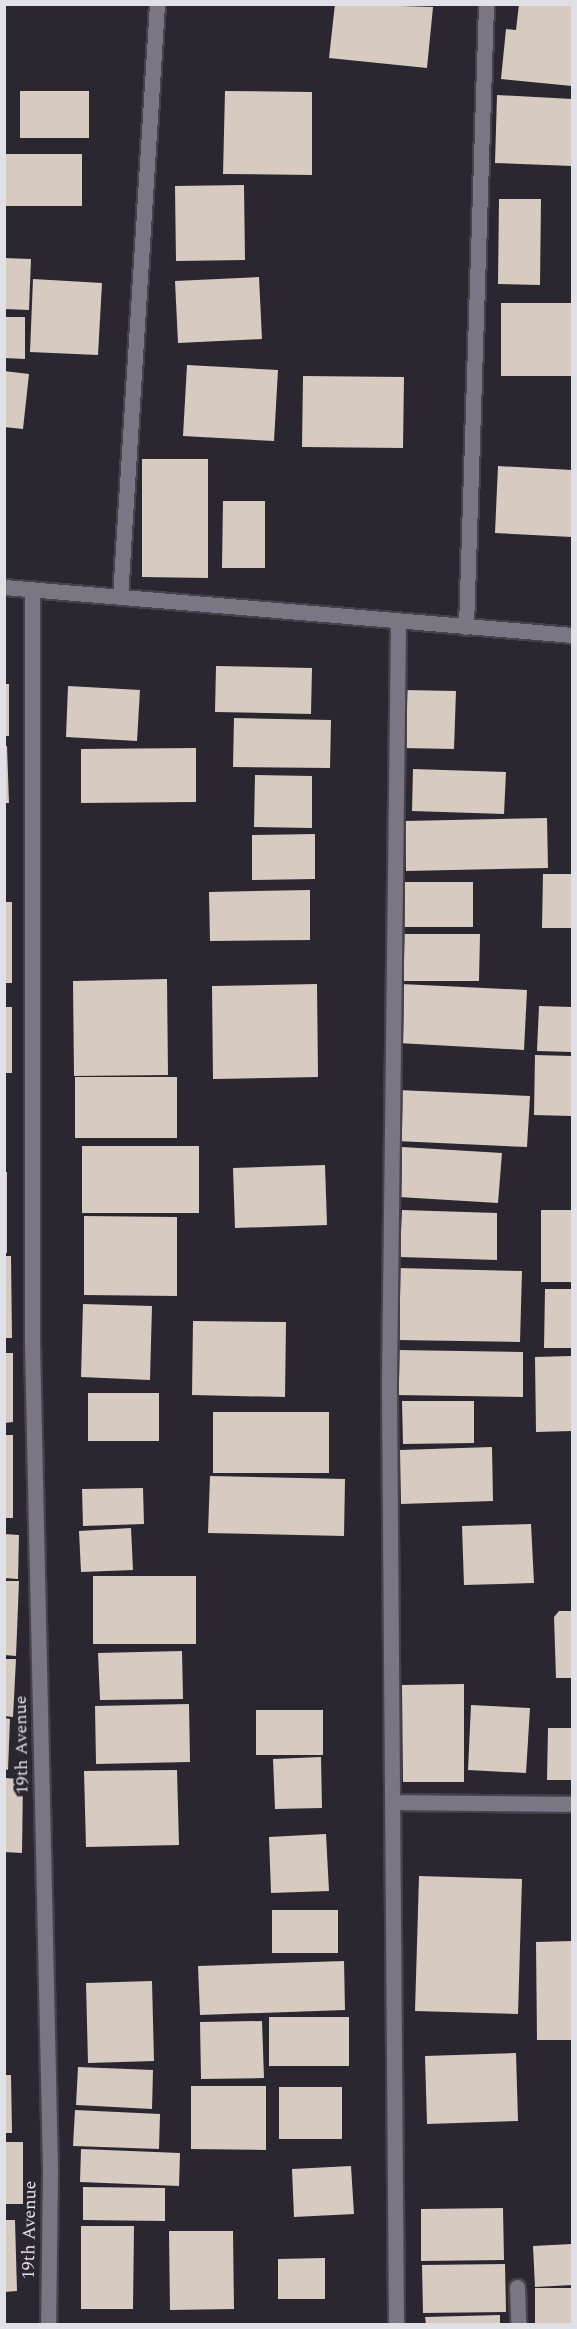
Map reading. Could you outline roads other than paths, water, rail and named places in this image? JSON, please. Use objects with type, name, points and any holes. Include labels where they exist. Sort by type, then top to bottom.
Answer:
[{"type":"street","points":[[120,597],[157,4]]},
{"type":"street","points":[[466,627],[486,4]]},
{"type":"street","points":[[4,587],[573,635]]},
{"type":"street","name":"19th Avenue","points":[[32,589],[32,1344],[50,2171],[48,2325]]},
{"type":"street","points":[[396,2325],[388,1382],[398,621]]},
{"type":"street","points":[[392,1802],[573,1804]]},
{"type":"street","points":[[517,2287],[518,2325]]}]
